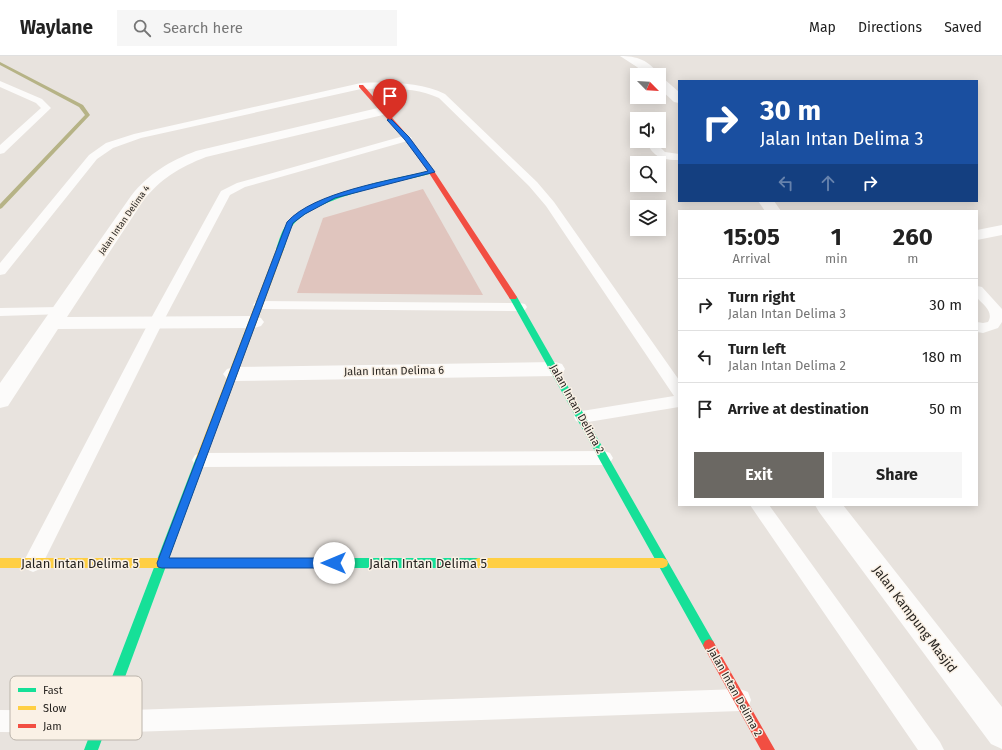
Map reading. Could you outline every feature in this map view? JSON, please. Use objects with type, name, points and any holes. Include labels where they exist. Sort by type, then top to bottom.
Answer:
[{"type":"street","points":[[626,56],[645,68]]},
{"type":"street","name":"Jalan Intan Delima 2","points":[[361,86],[407,138],[432,172],[520,307],[768,750]]},
{"type":"street","points":[[666,87],[678,98]]},
{"type":"street","name":"Jalan Intan Delima 4","points":[[0,400],[145,188],[155,177],[186,159],[201,154],[382,111]]},
{"type":"street","points":[[119,676],[290,222],[302,213],[332,197],[432,172]]},
{"type":"street","points":[[978,234],[1002,230]]},
{"type":"street","points":[[57,317],[156,322],[257,313]]},
{"type":"street","name":"Jalan Intan Delima 6","points":[[234,374],[555,369]]},
{"type":"street","name":"Jalan Kampung Masjid","points":[[829,506],[1002,733]]},
{"type":"street","name":"Jalan Intan Delima 5","points":[[0,563],[663,563]]},
{"type":"street","points":[[91,750],[95,740]]},
{"type":"lane","points":[[0,84],[39,101],[46,108],[0,151]]},
{"type":"lane","points":[[0,271],[93,157],[112,144],[141,135],[361,86],[389,86],[430,91],[442,96],[533,184],[550,204],[678,391]]},
{"type":"lane","points":[[33,563],[156,322],[225,193],[241,185],[407,138]]},
{"type":"lane","points":[[655,148],[661,155],[678,157]]},
{"type":"lane","points":[[978,291],[996,310],[998,318],[993,325],[984,328],[978,327]]},
{"type":"lane","points":[[257,313],[520,307]]},
{"type":"lane","points":[[0,312],[57,317]]},
{"type":"lane","points":[[582,417],[678,401]]},
{"type":"lane","points":[[201,460],[604,458]]},
{"type":"lane","points":[[760,506],[932,750]]},
{"type":"lane","points":[[142,721],[740,700]]},
{"type":"lane","points":[[0,720],[10,720]]},
{"type":"shaded area","points":[[423,189],[483,295],[297,293],[323,218]]},
{"type":"waterway","points":[[0,63],[81,106],[88,115],[0,207]]},
{"type":"traffic: fast","points":[[280,249],[285,233],[290,224],[300,215],[315,206],[356,191],[432,172]]},
{"type":"traffic: fast","points":[[513,297],[709,645]]},
{"type":"traffic: fast","points":[[119,676],[201,458]]},
{"type":"traffic: fast","points":[[195,563],[478,563]]},
{"type":"traffic: fast","points":[[91,750],[95,740]]},
{"type":"traffic: slow","points":[[201,458],[280,249]]},
{"type":"traffic: slow","points":[[0,563],[195,563]]},
{"type":"traffic: slow","points":[[478,563],[663,563]]},
{"type":"traffic: jam","points":[[361,86],[407,138],[432,172],[513,297]]},
{"type":"traffic: jam","points":[[709,645],[768,750]]},
{"type":"route","points":[[334,563],[162,563],[254,322],[290,222],[302,213],[332,197],[432,172],[407,138],[390,120]]}]
